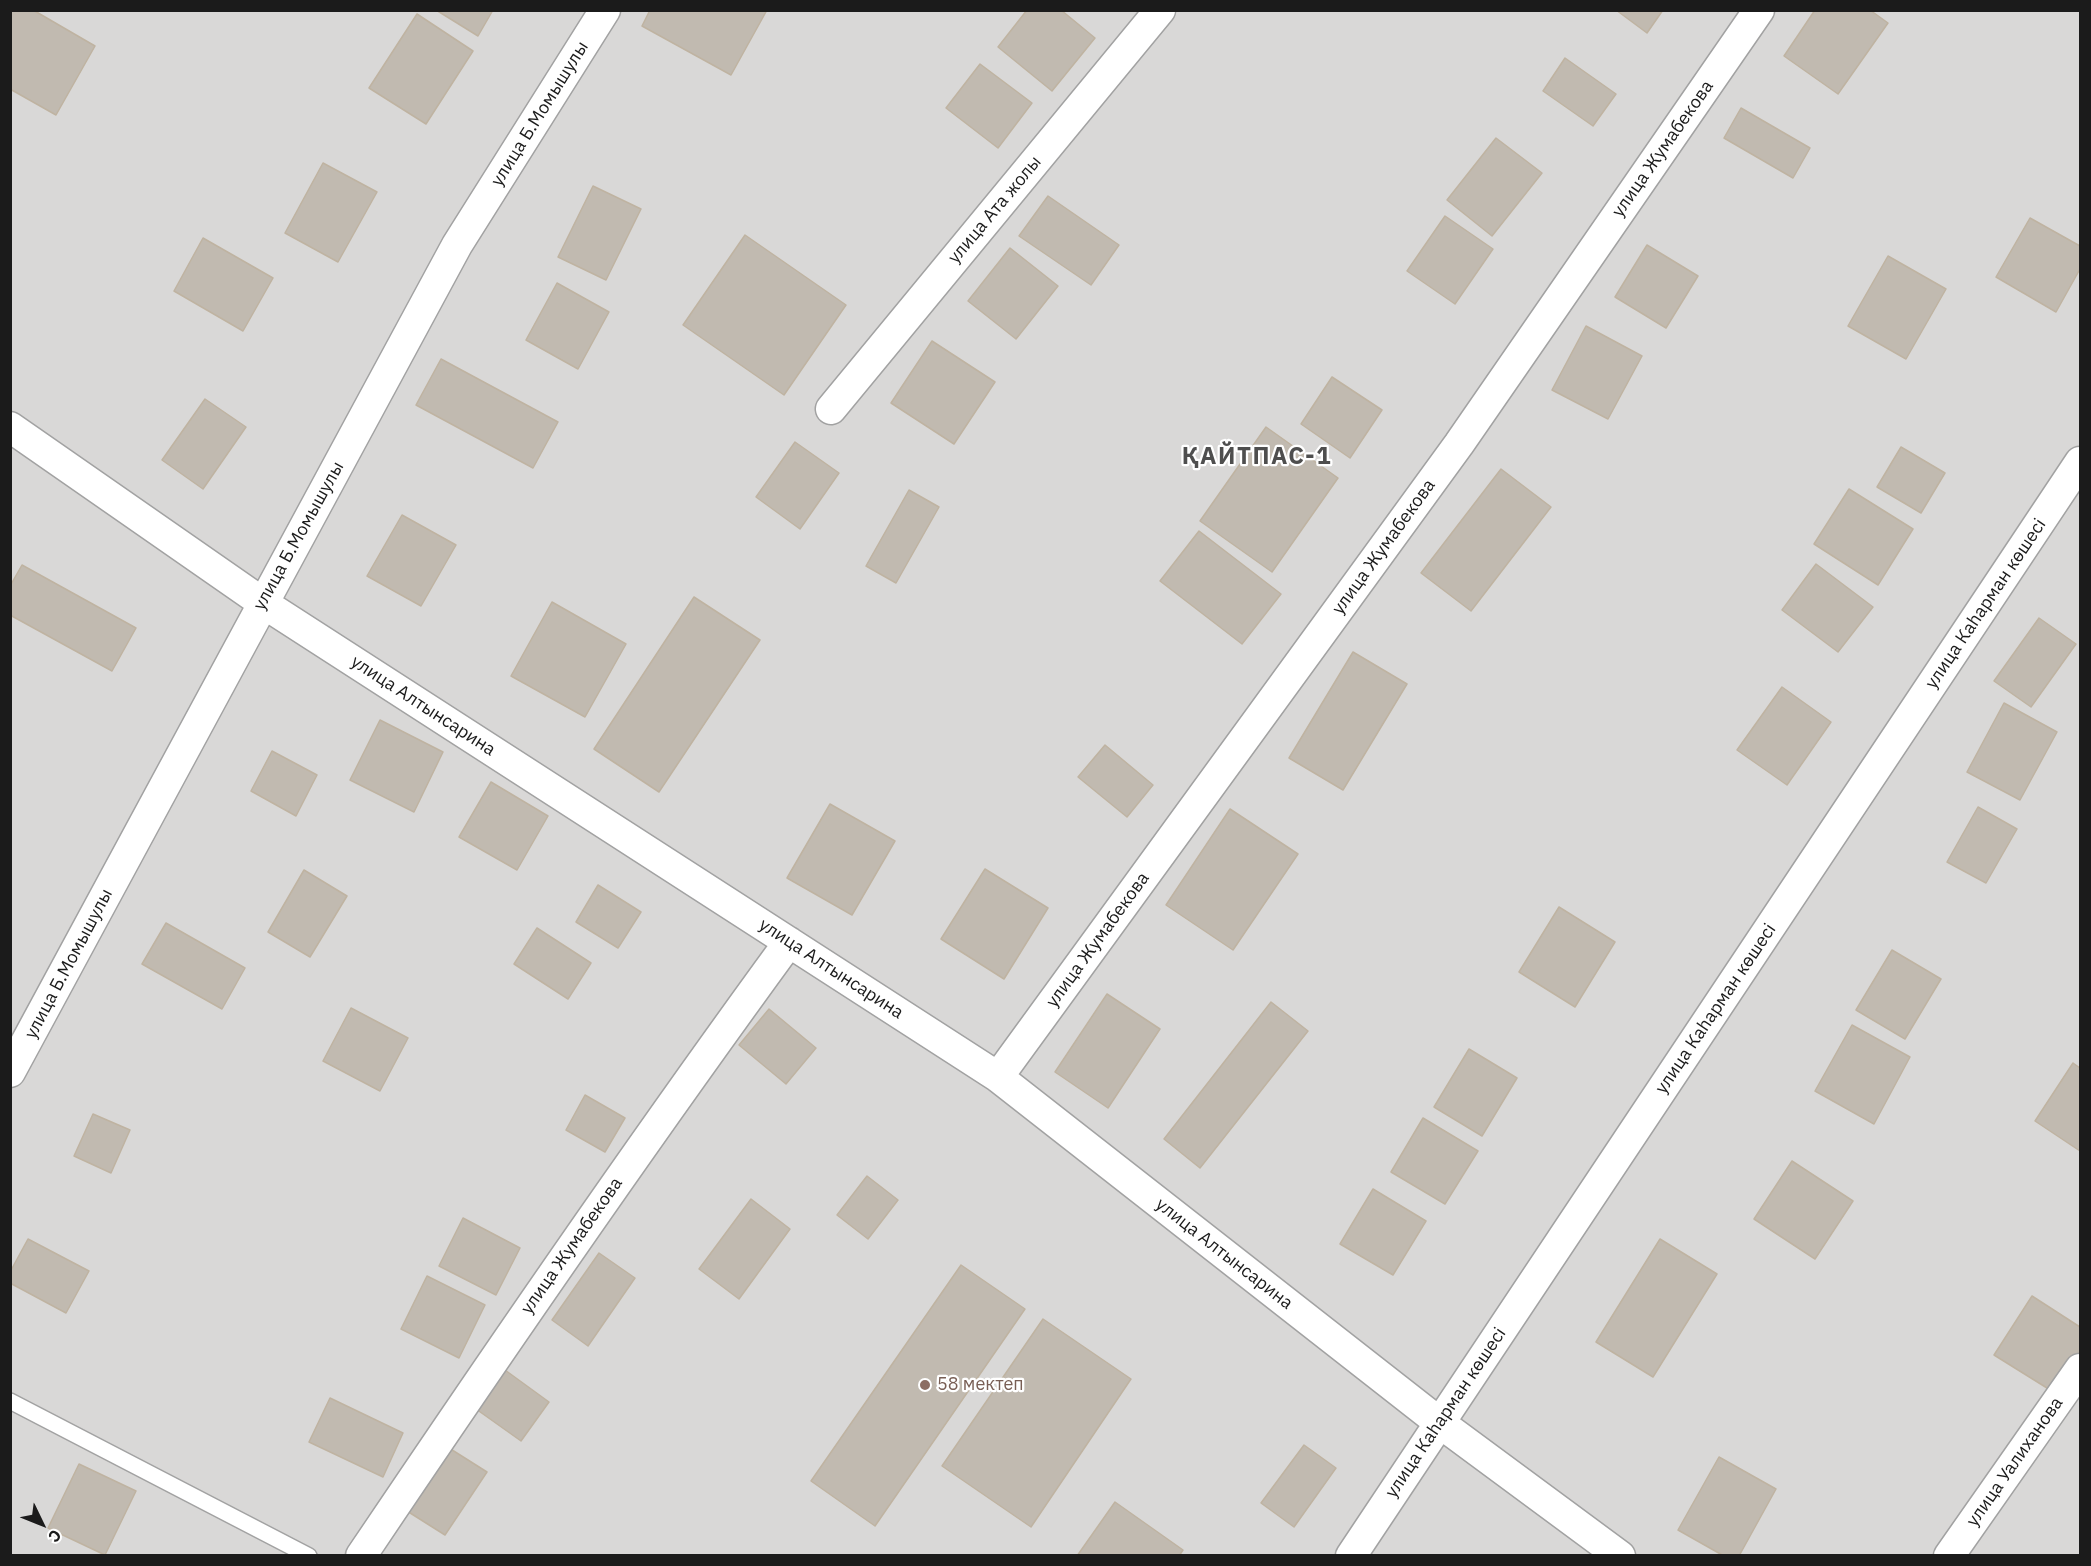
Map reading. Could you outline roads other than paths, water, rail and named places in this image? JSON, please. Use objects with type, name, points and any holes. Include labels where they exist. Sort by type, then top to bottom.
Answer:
[{"type":"street","name":"улица Б.Момышулы","points":[[10,1072],[457,245],[605,10]]},
{"type":"street","name":"улица Ата жолы","points":[[831,409],[1160,10]]},
{"type":"street","name":"улица Жумабекова","points":[[998,1077],[1459,444],[1759,10]]},
{"type":"street","name":"улица Алтынсарина","points":[[10,427],[263,603],[998,1077],[1440,1423],[1620,1556]]},
{"type":"street","name":"улица Каһарман көшесі","points":[[1351,1556],[2080,462]]},
{"type":"street","name":"улица Жумабекова","points":[[362,1556],[521,1319],[674,1099],[789,942]]},
{"type":"street","name":"улица Уалиханова","points":[[1949,1556],[2080,1369]]},
{"type":"lane","points":[[10,1401],[309,1556]]},
{"type":"place","name":"58 мектеп","points":[[925,1385]]},
{"type":"district","name":"ҚАЙТПАС-1","points":[[1257,457]]}]
